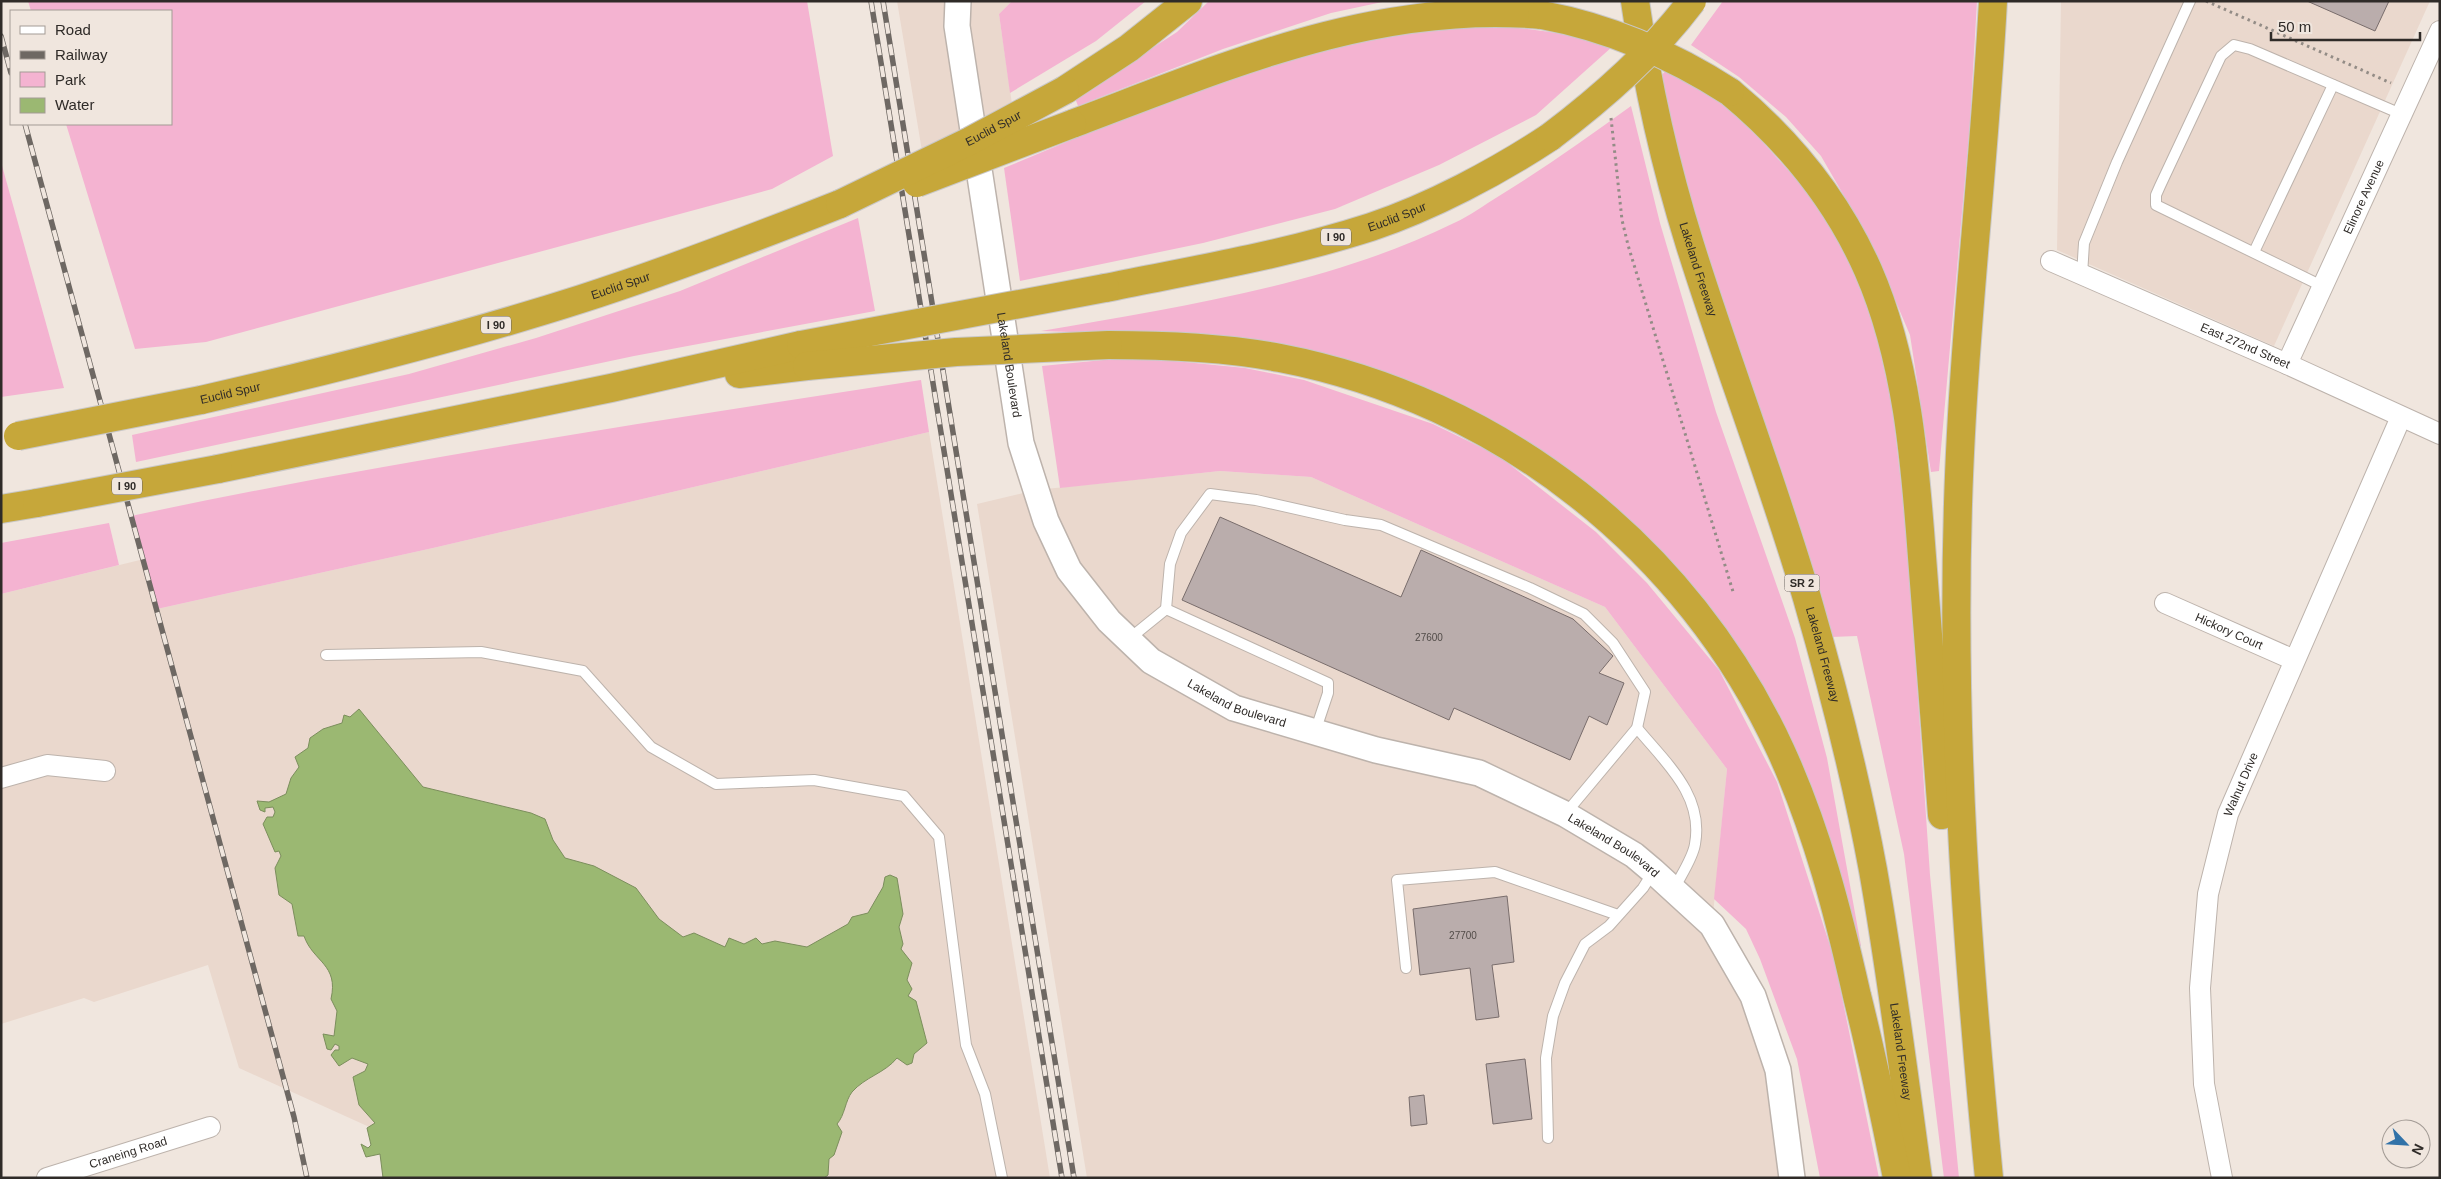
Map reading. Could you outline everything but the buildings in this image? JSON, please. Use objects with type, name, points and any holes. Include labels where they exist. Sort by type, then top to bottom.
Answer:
[{"type":"highway","name":"Euclid Spur","points":[[10,437],[201,400],[370,360],[510,320],[648,276],[784,226],[840,204],[970,141],[1065,90],[1129,48],[1188,1]]},
{"type":"highway","name":"Lakeland Freeway","points":[[1635,1],[1651,96],[1678,204],[1785,526],[1844,730],[1885,939],[1918,1178]]},
{"type":"highway","name":"Euclid Spur","points":[[804,356],[1105,288],[1268,255],[1372,226],[1473,182],[1502,167],[1550,137],[1596,102],[1629,72],[1668,31],[1692,1]]},
{"type":"highway","points":[[1989,1178],[1963,874],[1955,644],[1961,432],[1993,1]]},
{"type":"highway","points":[[840,204],[929,180],[1230,65],[1346,28],[1414,16],[1448,13],[1513,12],[1542,15],[1592,26],[1648,46],[1676,59],[1730,92],[1777,135],[1817,183],[1854,241],[1875,288],[1900,378],[1917,490],[1953,976],[1972,1178]]},
{"type":"highway","points":[[804,356],[1108,345],[1201,347],[1280,358],[1320,367],[1400,394],[1471,425],[1534,461],[1573,488],[1636,544],[1692,608],[1741,676],[1766,720],[1812,826],[1834,900],[1870,1050],[1896,1178]]},
{"type":"highway","name":"I 90","points":[[1,509],[218,469],[611,388],[804,356]]},
{"type":"street","name":"Lakeland Boulevard","points":[[958,1],[957,26],[1021,443],[1046,521],[1069,570],[1109,621],[1151,661],[1234,708],[1376,750],[1479,773],[1565,814],[1634,855],[1654,871],[1712,925],[1753,996],[1778,1070],[1792,1178]]},
{"type":"street","name":"Elinore Avenue","points":[[2287,364],[2440,31]]},
{"type":"street","name":"East 272nd Street","points":[[2051,261],[2287,364],[2440,434]]},
{"type":"street","name":"Walnut Drive","points":[[2222,1178],[2204,1084],[2200,988],[2208,894],[2228,814],[2401,417]]},
{"type":"street","name":"Hickory Court","points":[[2164,603],[2294,660]]},
{"type":"street","points":[[1,778],[47,765],[105,771]]},
{"type":"street","name":"Craneing Road","points":[[47,1178],[210,1127]]},
{"type":"lane","points":[[2082,275],[2084,243],[2117,162],[2190,1]]},
{"type":"lane","points":[[2322,286],[2156,205],[2156,195],[2160,186],[2221,56],[2234,46],[2250,49],[2401,114]]},
{"type":"lane","points":[[2254,252],[2333,85]]},
{"type":"lane","points":[[1129,639],[1166,609],[1170,564],[1181,533],[1210,494],[1256,500],[1345,520],[1381,525],[1530,588],[1584,614],[1613,643],[1645,692],[1637,728],[1565,814]]},
{"type":"lane","points":[[1166,609],[1328,683],[1328,693],[1315,732]]},
{"type":"lane","points":[[326,655],[482,652],[583,671],[651,747],[716,784],[814,780],[904,796],[939,837],[966,1045],[985,1094],[1002,1178]]},
{"type":"lane","points":[[1637,728],[1682,782],[1695,808],[1695,844],[1674,890]]},
{"type":"lane","points":[[1548,1138],[1546,1058],[1553,1016],[1565,982],[1585,944],[1609,926],[1643,888],[1654,871]]},
{"type":"lane","points":[[1406,968],[1397,880],[1495,872],[1618,915]]},
{"type":"path","points":[[2206,1],[2391,83]]},
{"type":"path","points":[[1609,109],[1622,220],[1628,245],[1734,595]]},
{"type":"shaded area","points":[[897,1],[1012,1],[999,14],[1014,118],[924,163]]},
{"type":"shaded area","points":[[2061,1],[2430,1],[2274,346],[2057,250]]},
{"type":"shaded area","points":[[929,432],[1050,1178],[482,1178],[239,1068],[208,965],[94,1002],[84,998],[1,1024],[1,594],[144,559],[157,609],[433,548]]},
{"type":"shaded area","points":[[1220,471],[1311,477],[1605,607],[1727,769],[1712,925],[1753,996],[1792,1178],[1087,1178],[977,504],[1036,490]]},
{"type":"green space","points":[[28,1],[807,1],[833,156],[772,189],[206,342],[135,349],[66,125],[172,125],[172,10],[31,10]]},
{"type":"green space","points":[[1012,1],[1146,1],[1096,41],[1010,93],[999,14]]},
{"type":"green space","points":[[1209,1],[1387,1],[1331,13],[1223,49],[1078,106],[1075,98],[1177,32]]},
{"type":"green space","points":[[1723,1],[1977,1],[1970,123],[1939,471],[1931,472],[1910,335],[1870,241],[1821,156],[1786,117],[1739,77],[1691,45]]},
{"type":"green space","points":[[1432,23],[1523,28],[1568,35],[1613,46],[1536,115],[1439,165],[1335,209],[1203,243],[1020,281],[1004,168],[1083,135],[1236,77],[1339,44]]},
{"type":"green space","points":[[1668,68],[1713,94],[1760,139],[1806,190],[1845,247],[1870,306],[1892,404],[1907,535],[1930,875],[1959,1178],[1944,1178],[1904,854],[1857,636],[1831,637],[1702,258],[1659,91],[1661,76]]},
{"type":"green space","points":[[1631,106],[1660,223],[1716,412],[1795,638],[1827,758],[1861,946],[1853,949],[1807,788],[1634,526],[1331,360],[1279,343],[1217,337],[1041,331],[1198,303],[1252,291],[1356,263],[1406,244],[1471,214],[1550,163]]},
{"type":"green space","points":[[1,162],[64,388],[1,397]]},
{"type":"green space","points":[[858,218],[875,311],[634,356],[136,462],[132,435],[409,374],[536,338],[680,291]]},
{"type":"green space","points":[[1134,357],[1245,368],[1304,380],[1433,424],[1499,456],[1596,532],[1647,583],[1719,670],[1777,782],[1834,958],[1879,1178],[1820,1178],[1797,1059],[1760,959],[1746,929],[1714,899],[1727,769],[1605,607],[1311,477],[1220,471],[1060,488],[1042,366]]},
{"type":"green space","points":[[921,380],[929,432],[433,548],[157,609],[131,516],[426,459]]},
{"type":"green space","points":[[109,523],[119,565],[1,594],[1,543]]},
{"type":"water","points":[[359,709],[423,787],[531,813],[545,819],[553,840],[565,858],[594,866],[636,888],[659,919],[683,937],[694,933],[725,947],[729,938],[744,944],[756,938],[762,944],[775,941],[807,947],[848,924],[852,917],[868,913],[883,887],[885,877],[890,875],[897,878],[903,914],[899,927],[903,944],[901,949],[912,963],[907,980],[912,989],[908,996],[916,1001],[927,1043],[914,1054],[912,1063],[907,1065],[897,1058],[887,1068],[863,1082],[852,1092],[837,1124],[842,1132],[834,1155],[829,1159],[828,1175],[824,1178],[383,1178],[380,1154],[366,1157],[361,1144],[368,1148],[371,1145],[367,1128],[375,1123],[359,1105],[353,1077],[365,1071],[368,1064],[352,1058],[339,1066],[331,1055],[335,1050],[339,1050],[339,1046],[335,1044],[331,1050],[327,1049],[323,1034],[334,1036],[337,1011],[331,999],[333,987],[331,978],[324,964],[308,945],[304,936],[298,936],[292,904],[279,895],[275,868],[281,856],[279,851],[275,852],[263,824],[267,817],[273,817],[275,812],[273,807],[265,808],[265,812],[260,810],[257,801],[269,802],[286,794],[291,778],[299,767],[295,757],[308,748],[310,738],[323,729],[342,723],[344,715],[350,717]]},
{"type":"railway","points":[[871,1],[1062,1178]]},
{"type":"railway","points":[[883,1],[1074,1178]]},
{"type":"railway","points":[[1,36],[10,69]]},
{"type":"railway","points":[[25,125],[294,1117],[307,1178]]}]
